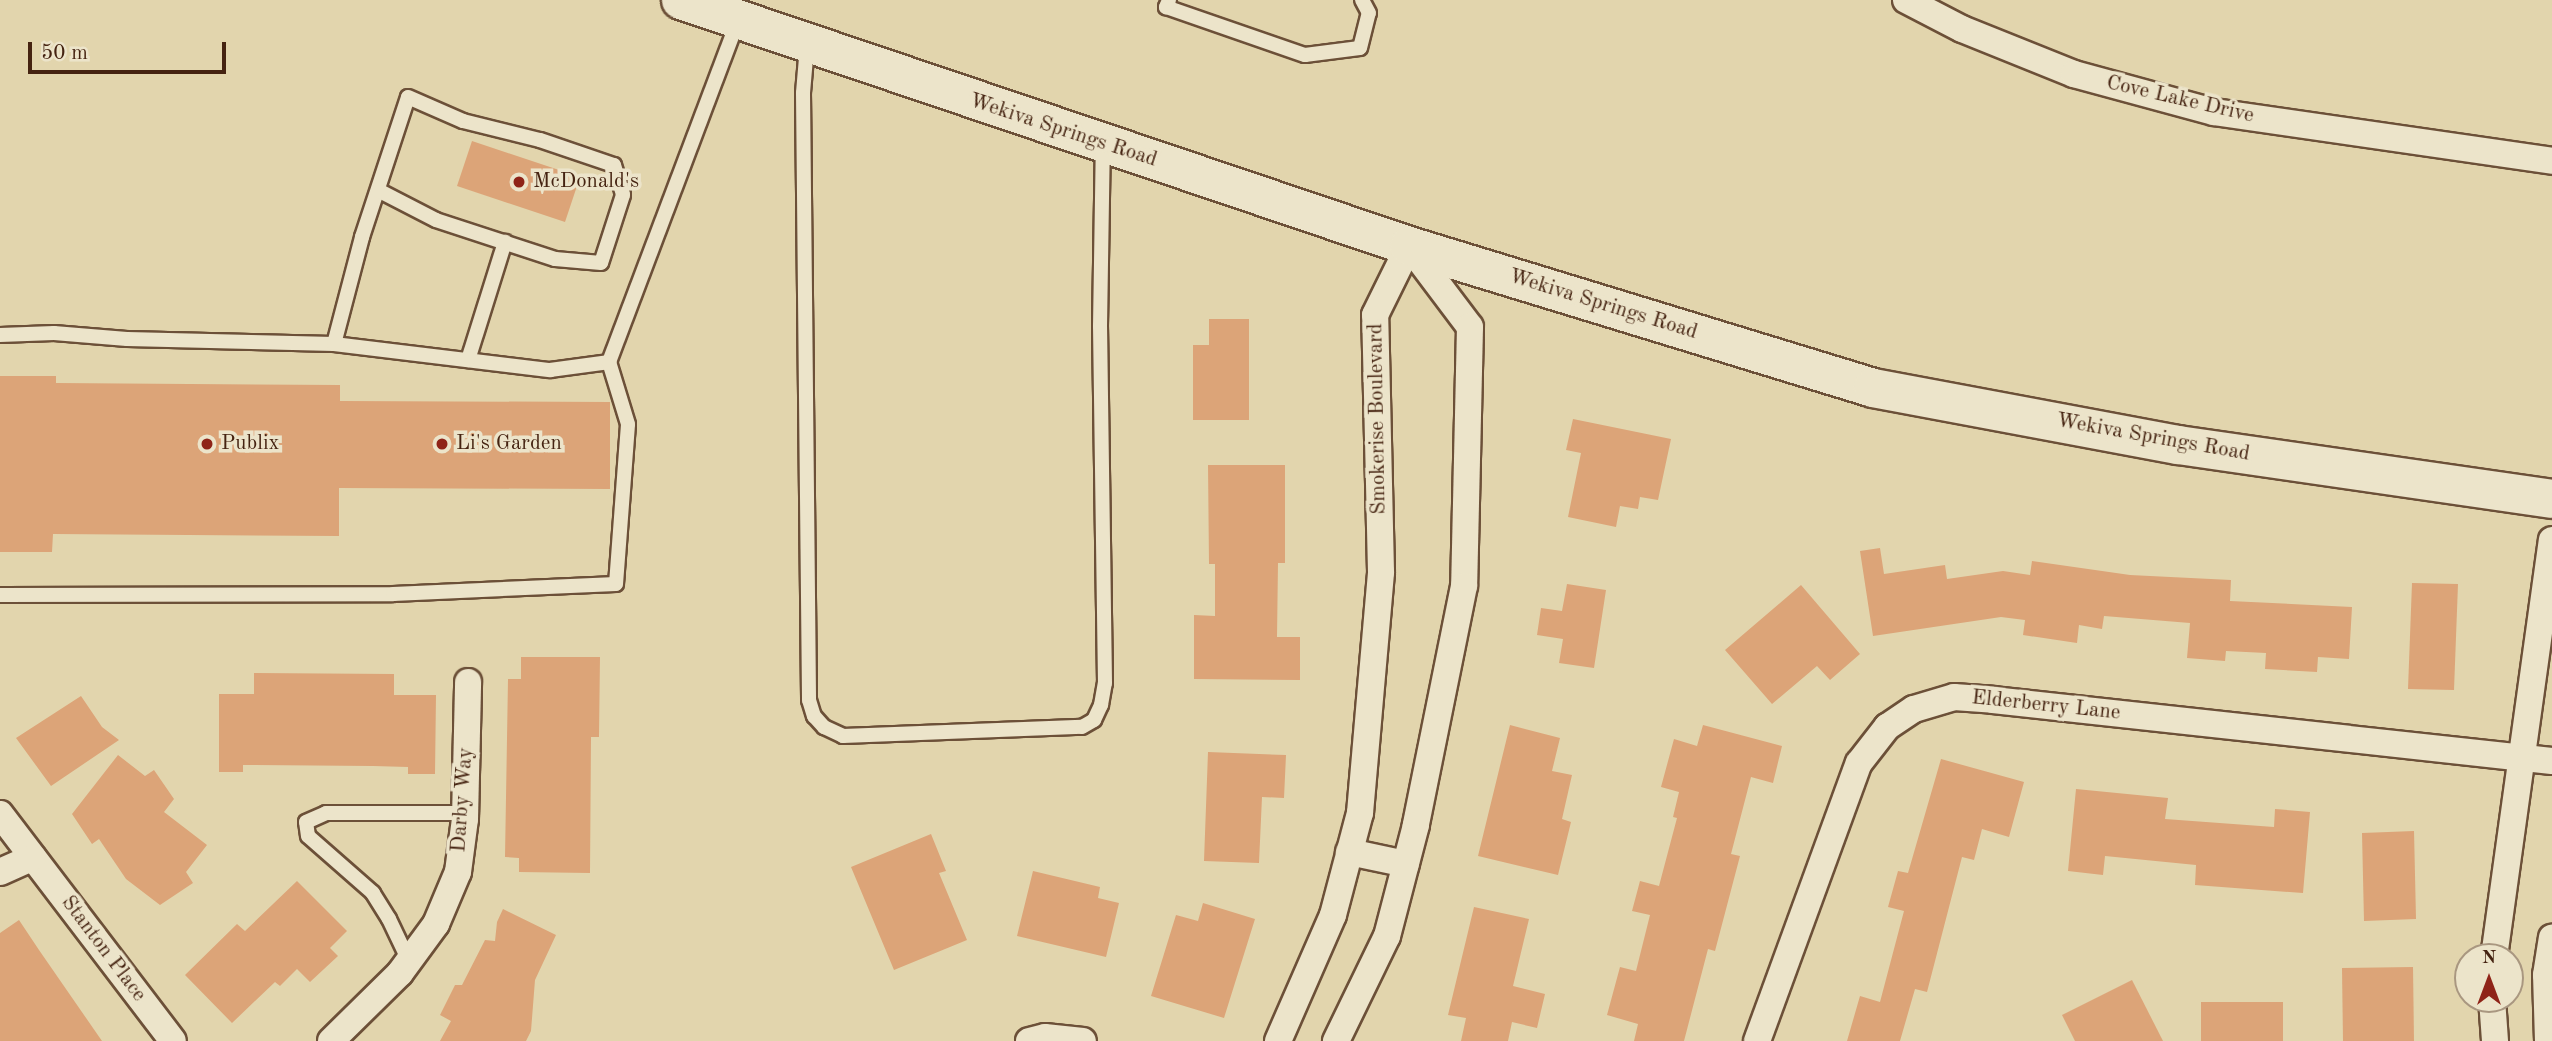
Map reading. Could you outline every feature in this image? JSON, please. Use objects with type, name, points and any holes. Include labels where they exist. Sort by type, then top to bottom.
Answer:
[{"type":"main road","name":"Wekiva Springs Road","points":[[681,0],[1409,246],[1873,388],[2178,445],[2552,499]]},
{"type":"street","name":"Cove Lake Drive","points":[[1906,0],[1962,29],[2074,74],[2214,112],[2552,161]]},
{"type":"street","name":"Smokerise Boulevard","points":[[1278,1041],[1333,915],[1360,813],[1381,572],[1375,315],[1409,246]]},
{"type":"street","points":[[1336,1041],[1387,936],[1406,864],[1464,586],[1470,327],[1409,246]]},
{"type":"street","points":[[2496,943],[2552,540]]},
{"type":"street","name":"Darby Way","points":[[331,1041],[409,961],[436,924],[458,872],[466,813],[468,682]]},
{"type":"street","name":"Elderberry Lane","points":[[1757,1041],[1859,763],[1887,727],[1914,709],[1954,697],[2552,761]]},
{"type":"street","name":"Stanton Place","points":[[0,814],[173,1041]]},
{"type":"street","points":[[1349,852],[1406,864]]},
{"type":"street","points":[[0,872],[33,857]]},
{"type":"street","points":[[2548,1041],[2546,975],[2552,937]]},
{"type":"street","points":[[2493,1013],[2495,1041]]},
{"type":"street","points":[[1029,1041],[1045,1037],[1083,1041]]},
{"type":"lane","points":[[1168,0],[1166,7],[1306,55],[1360,48],[1369,13],[1362,0]]},
{"type":"lane","points":[[0,595],[393,594],[616,584],[628,424],[609,362],[738,20]]},
{"type":"lane","points":[[807,44],[803,93],[809,700],[814,716],[824,727],[843,736],[1082,727],[1094,720],[1101,705],[1105,683],[1100,326],[1103,144]]},
{"type":"lane","points":[[334,344],[378,190],[408,97],[463,121],[540,140],[614,165],[623,195],[601,263],[555,259],[436,220],[378,190]]},
{"type":"lane","points":[[468,360],[505,242]]},
{"type":"lane","points":[[0,335],[54,333],[127,339],[334,344],[550,370],[609,362]]},
{"type":"lane","points":[[409,961],[373,893],[308,836],[306,822],[326,813],[466,813]]},
{"type":"building","name":"McDonald's","points":[[472,141],[580,177],[565,222],[457,186]]},
{"type":"building","points":[[1209,319],[1249,319],[1249,420],[1193,420],[1193,345],[1209,345]]},
{"type":"building","points":[[0,376],[56,376],[56,383],[340,385],[340,401],[610,402],[610,489],[339,488],[339,536],[53,534],[52,552],[0,552]]},
{"type":"building","points":[[1573,419],[1671,439],[1658,500],[1640,497],[1638,509],[1620,506],[1616,527],[1568,517],[1581,453],[1566,450]]},
{"type":"building","points":[[1208,465],[1285,465],[1285,563],[1278,563],[1277,637],[1300,637],[1300,680],[1194,679],[1194,615],[1215,616],[1215,564],[1209,564]]},
{"type":"building","points":[[1880,548],[1884,574],[1945,565],[1947,579],[2003,571],[2030,575],[2032,561],[2130,575],[2231,580],[2230,601],[2352,607],[2349,659],[2318,657],[2317,672],[2265,669],[2266,653],[2226,651],[2225,661],[2187,658],[2190,623],[2104,616],[2102,629],[2079,625],[2077,643],[2023,635],[2025,620],[2001,617],[1873,636],[1860,551]]},
{"type":"building","points":[[2412,583],[2458,584],[2454,690],[2408,689]]},
{"type":"building","points":[[1567,584],[1606,590],[1594,668],[1559,663],[1563,639],[1537,635],[1541,608],[1562,611]]},
{"type":"building","points":[[1801,585],[1860,654],[1830,680],[1817,666],[1772,704],[1725,650]]},
{"type":"building","points":[[521,657],[600,657],[599,737],[591,737],[590,873],[519,872],[519,858],[505,857],[508,679],[521,679]]},
{"type":"building","points":[[254,673],[394,674],[394,695],[436,695],[435,774],[408,774],[408,767],[373,766],[243,765],[243,772],[219,772],[219,694],[254,694]]},
{"type":"building","points":[[81,696],[102,727],[119,740],[51,786],[16,738]]},
{"type":"building","points":[[1510,725],[1560,738],[1552,771],[1572,775],[1562,819],[1571,822],[1558,875],[1478,856]]},
{"type":"building","points":[[1703,725],[1782,746],[1773,783],[1751,777],[1731,854],[1740,856],[1715,951],[1708,949],[1684,1041],[1634,1041],[1638,1024],[1607,1015],[1620,967],[1636,971],[1650,915],[1632,911],[1640,881],[1659,886],[1677,818],[1673,817],[1679,792],[1661,787],[1674,739],[1697,746]]},
{"type":"building","points":[[1208,752],[1286,755],[1284,798],[1262,797],[1259,863],[1204,861]]},
{"type":"building","points":[[118,755],[145,776],[154,770],[174,799],[164,812],[207,845],[186,872],[193,883],[160,905],[126,879],[99,839],[92,844],[72,814]]},
{"type":"building","points":[[1941,759],[2024,782],[2009,837],[1982,829],[1974,860],[1962,857],[1927,992],[1915,989],[1900,1041],[1847,1041],[1860,996],[1880,1002],[1904,911],[1888,907],[1898,871],[1908,873]]},
{"type":"building","points":[[2076,789],[2168,798],[2165,819],[2274,827],[2275,809],[2310,812],[2303,893],[2195,885],[2196,865],[2105,856],[2103,875],[2068,871]]},
{"type":"building","points":[[2414,831],[2416,919],[2364,921],[2362,833]]},
{"type":"building","points":[[931,834],[946,871],[939,873],[967,940],[894,970],[851,867]]},
{"type":"building","points":[[1033,871],[1100,887],[1098,898],[1119,903],[1106,957],[1017,936]]},
{"type":"building","points":[[297,881],[347,931],[330,948],[338,956],[310,982],[297,969],[280,986],[275,982],[232,1023],[185,975],[237,924],[245,931]]},
{"type":"building","points":[[1203,903],[1255,919],[1224,1018],[1151,996],[1176,915],[1198,921]]},
{"type":"building","points":[[1474,907],[1529,919],[1513,986],[1545,994],[1537,1028],[1512,1022],[1508,1041],[1461,1041],[1466,1018],[1448,1015]]},
{"type":"building","points":[[503,909],[556,935],[535,980],[531,1031],[526,1041],[440,1041],[451,1021],[440,1015],[455,985],[462,985],[485,940],[495,941],[497,922]]},
{"type":"building","points":[[19,920],[102,1041],[0,1041],[0,933]]},
{"type":"building","points":[[2413,967],[2414,1041],[2343,1041],[2342,968]]},
{"type":"building","points":[[2132,980],[2163,1041],[2075,1041],[2062,1015]]},
{"type":"building","points":[[2201,1002],[2283,1002],[2283,1041],[2201,1041]]},
{"type":"place","name":"McDonald's","points":[[519,182]]},
{"type":"place","name":"Publix","points":[[207,444]]},
{"type":"place","name":"Li's Garden","points":[[442,444]]}]
